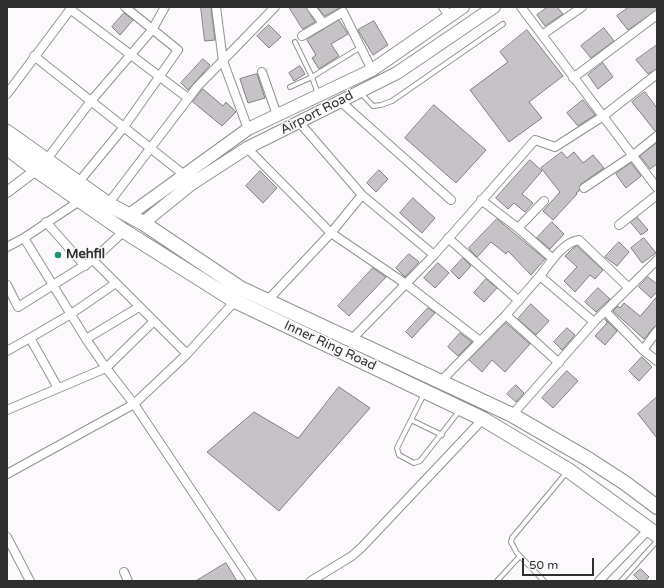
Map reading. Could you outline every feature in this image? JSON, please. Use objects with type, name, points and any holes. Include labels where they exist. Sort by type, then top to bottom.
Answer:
[{"type":"highway","name":"Inner Ring Road","points":[[7,132],[108,204],[143,223],[240,288],[266,302],[512,415],[594,463],[625,483],[657,507]]},
{"type":"highway","name":"Inner Ring Road","points":[[7,148],[124,231],[235,301],[483,419],[568,470],[654,531]]},
{"type":"main road","name":"Airport Road","points":[[129,215],[183,174],[248,129],[372,70],[446,12],[463,7]]},
{"type":"main road","name":"Airport Road","points":[[143,223],[190,185],[246,148],[397,73],[494,7]]},
{"type":"street","points":[[78,183],[124,127],[178,50],[125,7]]},
{"type":"street","points":[[47,160],[91,101],[152,30],[165,7]]},
{"type":"street","points":[[216,7],[223,61],[248,129]]},
{"type":"street","points":[[311,7],[323,23]]},
{"type":"street","points":[[520,7],[657,188]]},
{"type":"street","points":[[542,35],[582,7]]},
{"type":"street","points":[[7,94],[71,8],[188,98]]},
{"type":"street","points":[[108,204],[188,98],[269,9]]},
{"type":"street","points":[[302,36],[346,9],[361,48],[372,70]]},
{"type":"street","points":[[573,78],[657,15]]},
{"type":"street","points":[[34,56],[183,174]]},
{"type":"street","points":[[262,72],[277,116]]},
{"type":"street","points":[[351,340],[434,255],[535,140],[555,147],[602,117],[657,74]]},
{"type":"street","points":[[340,101],[451,200]]},
{"type":"street","points":[[299,122],[362,195],[434,255]]},
{"type":"street","points":[[584,188],[632,156],[657,136]]},
{"type":"street","points":[[246,148],[331,233],[406,284],[480,341]]},
{"type":"street","points":[[7,192],[36,170]]},
{"type":"street","points":[[266,302],[331,233],[362,195]]},
{"type":"street","points":[[619,225],[657,195]]},
{"type":"street","points":[[7,247],[24,238],[81,200]]},
{"type":"street","points":[[481,200],[518,228],[553,259]]},
{"type":"street","points":[[518,228],[544,201]]},
{"type":"street","points":[[46,222],[85,266]]},
{"type":"street","points":[[7,285],[18,307],[94,260],[124,231]]},
{"type":"street","points":[[24,238],[86,340],[134,404],[252,581]]},
{"type":"street","points":[[448,238],[519,301]]},
{"type":"street","points":[[441,382],[506,315],[553,259],[572,241],[580,240],[628,287]]},
{"type":"street","points":[[94,260],[187,354]]},
{"type":"street","points":[[512,415],[594,322],[657,260]]},
{"type":"street","points":[[540,276],[594,322]]},
{"type":"street","points":[[7,351],[71,314],[116,283]]},
{"type":"street","points":[[7,474],[134,404],[187,354],[235,301]]},
{"type":"street","points":[[86,340],[139,307]]},
{"type":"street","points":[[605,311],[642,350],[657,361]]},
{"type":"street","points":[[506,315],[559,363]]},
{"type":"street","points":[[7,410],[106,368],[154,321]]},
{"type":"street","points":[[642,350],[657,331]]},
{"type":"street","points":[[30,338],[58,388]]},
{"type":"street","points":[[311,581],[352,556],[362,548],[483,419]]},
{"type":"street","points":[[599,581],[654,531]]},
{"type":"street","points":[[7,537],[30,581]]},
{"type":"street","points":[[124,572],[128,581]]},
{"type":"lane","points":[[360,92],[373,106],[392,101],[503,24]]},
{"type":"lane","points":[[295,42],[312,77],[318,96]]},
{"type":"lane","points":[[290,87],[312,77],[361,48]]},
{"type":"lane","points":[[426,391],[397,448],[399,454],[414,463],[420,461],[442,435],[461,408]]},
{"type":"lane","points":[[411,420],[442,435]]},
{"type":"lane","points":[[544,581],[512,547],[511,542],[512,538],[568,470]]},
{"type":"lane","points":[[621,581],[657,541]]},
{"type":"lane","points":[[497,581],[520,556]]},
{"type":"building","points":[[201,7],[211,7],[215,40],[205,41]]},
{"type":"building","points":[[289,7],[306,7],[315,22],[303,29]]},
{"type":"building","points":[[318,7],[341,7],[325,16]]},
{"type":"building","points":[[548,7],[557,7],[563,14],[545,26],[537,15]]},
{"type":"building","points":[[629,7],[657,7],[657,10],[628,30],[617,16]]},
{"type":"building","points":[[124,13],[133,20],[120,35],[112,27]]},
{"type":"building","points":[[339,20],[348,34],[331,44],[339,56],[319,69],[312,58],[316,55],[307,40]]},
{"type":"building","points":[[374,21],[388,45],[373,55],[358,30]]},
{"type":"building","points":[[269,25],[281,37],[269,48],[257,36]]},
{"type":"building","points":[[604,28],[614,41],[591,58],[581,46]]},
{"type":"building","points":[[527,30],[563,76],[529,102],[542,118],[509,142],[470,90],[508,62],[500,52]]},
{"type":"building","points":[[657,45],[657,69],[648,74],[636,60]]},
{"type":"building","points":[[203,59],[210,65],[188,90],[181,83]]},
{"type":"building","points":[[603,63],[613,77],[598,89],[588,75]]},
{"type":"building","points":[[300,66],[305,74],[294,81],[289,73]]},
{"type":"building","points":[[257,74],[265,98],[248,103],[240,79]]},
{"type":"building","points":[[203,89],[223,106],[226,102],[236,112],[222,126],[193,102]]},
{"type":"building","points":[[645,92],[657,108],[657,131],[655,131],[632,102]]},
{"type":"building","points":[[583,100],[595,115],[578,126],[567,113]]},
{"type":"building","points":[[434,105],[486,150],[456,183],[405,138]]},
{"type":"building","points":[[657,143],[657,164],[650,169],[640,156]]},
{"type":"building","points":[[562,152],[567,158],[574,152],[583,163],[593,155],[604,168],[581,184],[579,191],[576,193],[577,194],[553,220],[543,211],[560,192],[541,168]]},
{"type":"building","points":[[530,160],[542,171],[522,194],[533,203],[525,212],[514,203],[508,209],[496,198]]},
{"type":"building","points":[[631,163],[641,176],[626,188],[616,174]]},
{"type":"building","points":[[379,170],[388,179],[376,192],[367,183]]},
{"type":"building","points":[[260,171],[277,188],[263,203],[246,186]]},
{"type":"building","points":[[413,198],[435,218],[422,233],[400,213]]},
{"type":"building","points":[[637,217],[648,230],[641,235],[631,223]]},
{"type":"building","points":[[497,219],[545,259],[531,275],[508,251],[506,254],[491,242],[477,257],[470,250],[469,248]]},
{"type":"building","points":[[552,222],[564,234],[550,249],[537,238]]},
{"type":"building","points":[[644,238],[656,253],[642,263],[631,248]]},
{"type":"building","points":[[619,242],[629,252],[617,266],[605,257]]},
{"type":"building","points":[[577,246],[603,270],[595,279],[590,275],[575,292],[564,281],[577,267],[565,256]]},
{"type":"building","points":[[409,254],[419,262],[405,277],[396,268]]},
{"type":"building","points":[[463,258],[471,266],[459,279],[451,271]]},
{"type":"building","points":[[438,263],[449,273],[435,288],[424,278]]},
{"type":"building","points":[[373,268],[386,277],[349,316],[338,306]]},
{"type":"building","points":[[648,277],[657,284],[657,292],[651,298],[639,287]]},
{"type":"building","points":[[486,279],[497,288],[484,302],[474,293]]},
{"type":"building","points":[[598,288],[610,299],[596,312],[585,302]]},
{"type":"building","points":[[657,297],[657,325],[644,339],[613,311],[618,306],[620,308],[624,303],[640,316]]},
{"type":"building","points":[[531,304],[549,321],[536,335],[518,319]]},
{"type":"building","points":[[428,308],[435,313],[412,338],[406,332]]},
{"type":"building","points":[[605,319],[617,331],[605,345],[595,336],[607,323]]},
{"type":"building","points":[[506,323],[530,344],[505,372],[492,360],[482,372],[469,360]]},
{"type":"building","points":[[567,328],[575,335],[562,350],[554,342]]},
{"type":"building","points":[[460,333],[472,342],[458,356],[448,347]]},
{"type":"building","points":[[642,357],[652,367],[639,381],[629,371]]},
{"type":"building","points":[[567,371],[578,381],[553,408],[542,398]]},
{"type":"building","points":[[516,385],[524,393],[516,402],[507,394]]},
{"type":"building","points":[[339,387],[370,408],[279,511],[207,452],[254,412],[298,438]]},
{"type":"building","points":[[657,397],[657,438],[638,414]]},
{"type":"building","points":[[226,563],[237,581],[196,581]]},
{"type":"building","points":[[641,569],[649,577],[645,581],[640,581],[634,575]]},
{"type":"place","name":"Mehfil","points":[[58,255]]}]
